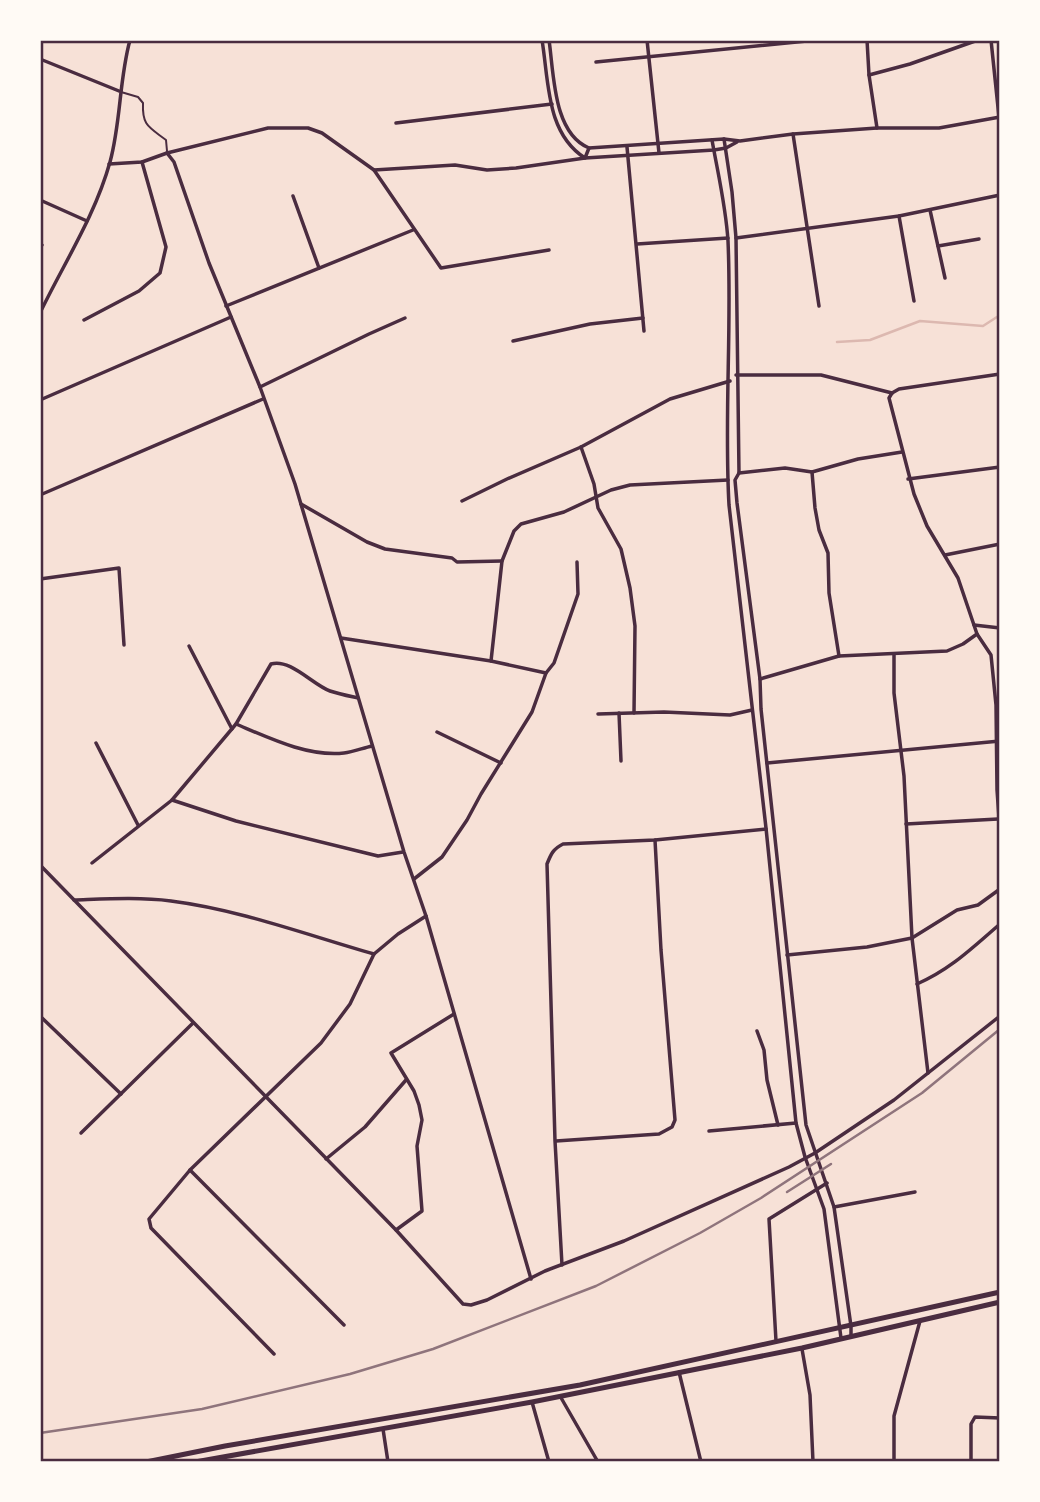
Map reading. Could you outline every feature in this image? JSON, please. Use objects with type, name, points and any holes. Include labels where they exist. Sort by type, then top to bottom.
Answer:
[{"type":"main road","points":[[146,1462],[580,1385],[624,1373],[1000,1292]]},
{"type":"main road","points":[[195,1462],[532,1402],[802,1348],[1000,1302]]},
{"type":"street","points":[[40,313],[87,221],[110,164],[130,40]]},
{"type":"street","points":[[542,40],[559,132],[570,148],[585,158]]},
{"type":"street","points":[[549,40],[562,120],[571,137],[589,148],[627,148],[724,139],[740,141],[877,128],[939,128],[999,117],[991,40]]},
{"type":"street","points":[[648,40],[659,153]]},
{"type":"street","points":[[596,62],[817,40]]},
{"type":"street","points":[[867,40],[877,128]]},
{"type":"street","points":[[869,75],[978,40]]},
{"type":"street","points":[[40,59],[120,92]]},
{"type":"street","points":[[396,123],[552,104]]},
{"type":"street","points":[[110,164],[142,162],[167,153],[268,128],[308,128],[322,134],[374,170],[391,191],[441,268],[549,250]]},
{"type":"street","points":[[793,134],[820,306]]},
{"type":"street","points":[[724,139],[736,239],[739,473],[736,480],[737,503],[760,679],[806,1125],[834,1207],[851,1336]]},
{"type":"street","points":[[712,140],[723,190],[728,238],[728,480],[796,1124],[824,1209],[841,1338]]},
{"type":"street","points":[[374,170],[455,165],[486,170],[516,168],[585,158],[726,148],[740,141]]},
{"type":"street","points":[[585,158],[589,148]]},
{"type":"street","points":[[627,148],[644,331]]},
{"type":"street","points":[[167,153],[174,162],[226,306],[288,460],[404,852],[426,916],[531,1279]]},
{"type":"street","points":[[84,320],[139,291],[160,273],[166,247],[142,162]]},
{"type":"street","points":[[736,239],[899,216],[1000,195]]},
{"type":"street","points":[[293,196],[319,268]]},
{"type":"street","points":[[40,200],[87,221]]},
{"type":"street","points":[[930,210],[945,278]]},
{"type":"street","points":[[899,216],[914,300]]},
{"type":"street","points":[[226,306],[414,230]]},
{"type":"street","points":[[637,244],[728,238]]},
{"type":"street","points":[[939,246],[979,239]]},
{"type":"street","points":[[40,400],[231,317]]},
{"type":"street","points":[[513,341],[590,324],[643,317]]},
{"type":"street","points":[[260,387],[405,318]]},
{"type":"street","points":[[1000,374],[899,389],[892,393],[890,398],[908,479],[927,526],[958,578],[973,625],[991,655],[997,674],[1000,832]]},
{"type":"street","points":[[736,375],[821,375],[892,393]]},
{"type":"street","points":[[463,502],[507,479],[581,447],[670,399],[730,381]]},
{"type":"street","points":[[40,495],[264,398]]},
{"type":"street","points":[[581,447],[594,484],[598,508],[621,549],[630,588],[635,626],[634,713]]},
{"type":"street","points":[[739,473],[785,468],[812,472],[858,459],[902,452]]},
{"type":"street","points":[[908,479],[1000,467]]},
{"type":"street","points":[[812,472],[817,519],[828,553],[828,593],[839,656]]},
{"type":"street","points":[[491,661],[502,561],[514,531],[522,524],[564,512],[630,485],[728,480]]},
{"type":"street","points":[[301,504],[367,542],[385,549],[452,558],[457,562],[502,561]]},
{"type":"street","points":[[945,555],[1000,544]]},
{"type":"street","points":[[414,879],[442,856],[467,820],[532,712],[546,673],[555,663],[578,594],[577,562]]},
{"type":"street","points":[[40,579],[119,568],[124,645]]},
{"type":"street","points":[[973,625],[1000,628]]},
{"type":"street","points":[[760,679],[839,656],[947,650],[963,644],[977,634]]},
{"type":"street","points":[[340,638],[491,661],[546,673]]},
{"type":"street","points":[[189,646],[232,729]]},
{"type":"street","points":[[894,654],[894,693],[901,749],[912,938],[928,1073]]},
{"type":"street","points":[[92,863],[172,800],[236,724],[271,664],[276,663],[305,674],[317,685],[331,691],[358,698]]},
{"type":"street","points":[[598,714],[730,715],[752,710]]},
{"type":"street","points":[[619,713],[621,761]]},
{"type":"street","points":[[236,724],[280,742],[323,753],[346,753],[372,746]]},
{"type":"street","points":[[437,732],[500,763]]},
{"type":"street","points":[[767,763],[998,741]]},
{"type":"street","points":[[96,743],[138,825]]},
{"type":"street","points":[[172,800],[236,821],[378,856],[404,852]]},
{"type":"street","points":[[906,824],[998,819]]},
{"type":"street","points":[[562,1265],[555,1141],[547,864],[556,848],[563,844],[655,840],[766,828]]},
{"type":"street","points":[[555,1141],[659,1135],[672,1127],[675,1119],[660,950],[655,840]]},
{"type":"street","points":[[40,865],[396,1230],[463,1304],[471,1305],[487,1300],[789,1167],[868,1118],[1000,1016]]},
{"type":"street","points":[[787,955],[867,947],[912,938],[957,910],[978,905],[1000,889]]},
{"type":"street","points":[[74,900],[147,900],[208,907],[274,923],[374,954]]},
{"type":"street","points":[[274,1354],[149,1224],[149,1219],[190,1171],[321,1043],[340,1020],[374,954],[426,916]]},
{"type":"street","points":[[917,984],[957,962],[1000,924]]},
{"type":"street","points":[[396,1230],[418,1215],[423,1204],[417,1146],[422,1120],[414,1091],[391,1053],[454,1014]]},
{"type":"street","points":[[40,1016],[121,1094]]},
{"type":"street","points":[[82,1133],[193,1023]]},
{"type":"street","points":[[757,1031],[764,1050],[767,1080],[778,1125]]},
{"type":"street","points":[[326,1159],[365,1128],[406,1080]]},
{"type":"street","points":[[709,1131],[796,1124]]},
{"type":"street","points":[[190,1171],[344,1325]]},
{"type":"street","points":[[776,1341],[769,1219],[827,1183]]},
{"type":"street","points":[[834,1207],[915,1192]]},
{"type":"street","points":[[894,1462],[894,1416],[920,1321]]},
{"type":"street","points":[[802,1348],[810,1395],[813,1462]]},
{"type":"street","points":[[679,1372],[701,1462]]},
{"type":"street","points":[[560,1396],[598,1462]]},
{"type":"street","points":[[532,1402],[549,1462]]},
{"type":"street","points":[[971,1462],[971,1424],[975,1417],[1000,1418]]},
{"type":"street","points":[[383,1429],[388,1462]]},
{"type":"street","points":[[242,1452],[244,1462]]},
{"type":"lane","points":[[120,92],[138,97],[144,103],[142,118],[149,128],[166,140],[167,153]]},
{"type":"waterway","points":[[837,342],[870,340],[920,321],[983,326],[1000,315]]},
{"type":"railway","points":[[40,1433],[202,1409],[350,1374],[433,1349],[596,1286],[700,1233],[761,1198],[922,1093],[1000,1029]]},
{"type":"railway","points":[[787,1192],[831,1164]]}]
